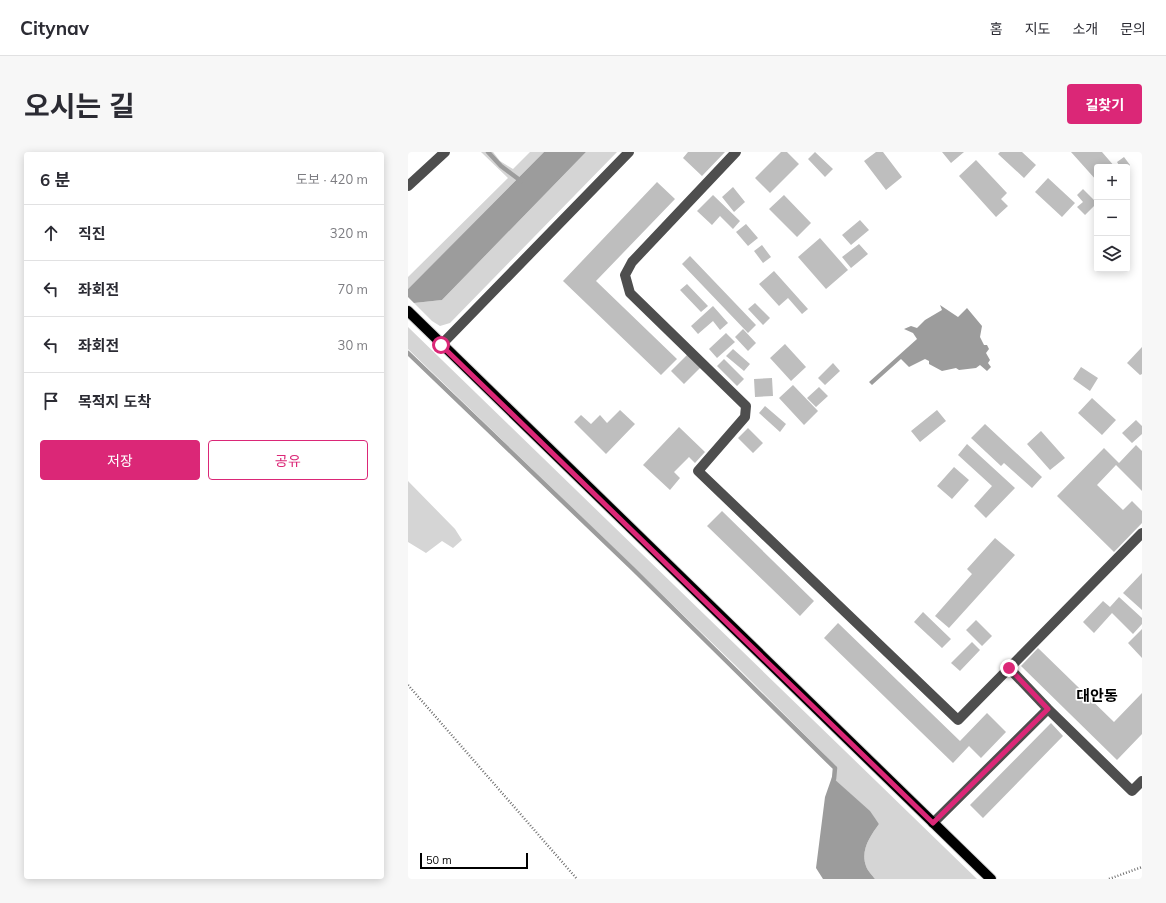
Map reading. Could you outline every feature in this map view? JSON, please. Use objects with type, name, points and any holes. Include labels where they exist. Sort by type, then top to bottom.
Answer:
[{"type":"main road","points":[[408,311],[441,345],[991,879]]},
{"type":"street","points":[[408,186],[445,152]]},
{"type":"street","points":[[441,345],[629,152]]},
{"type":"street","points":[[736,152],[632,262],[626,275],[630,293],[746,406],[745,417],[698,471],[958,720],[1142,533]]},
{"type":"street","points":[[1009,668],[1048,709],[1132,791],[1142,781]]},
{"type":"street","points":[[933,823],[1048,709]]},
{"type":"path","points":[[408,685],[577,879]]},
{"type":"path","points":[[1110,879],[1142,867]]},
{"type":"shaded area","points":[[481,152],[493,152],[500,161],[513,169],[530,152],[544,152],[408,289],[408,277],[508,178]]},
{"type":"shaded area","points":[[544,152],[586,152],[442,300],[414,303],[408,297],[408,289]]},
{"type":"shaded area","points":[[586,152],[617,152],[450,323],[440,326],[432,321],[414,303],[442,300]]},
{"type":"shaded area","points":[[940,305],[958,317],[967,308],[982,326],[980,337],[984,345],[987,345],[989,349],[986,353],[990,360],[988,363],[991,367],[987,371],[980,365],[976,368],[959,370],[956,368],[942,371],[929,364],[929,361],[925,359],[909,367],[901,359],[872,385],[869,382],[917,339],[913,333],[904,329],[911,326],[917,328],[925,320],[942,310]]},
{"type":"shaded area","points":[[408,327],[977,879],[875,879],[868,871],[864,854],[867,843],[879,824],[869,811],[834,779],[836,766],[734,664],[408,349]]},
{"type":"shaded area","points":[[408,481],[455,529],[462,540],[453,548],[442,541],[426,553],[408,542]]},
{"type":"shaded area","points":[[832,777],[870,811],[879,824],[867,843],[864,854],[868,871],[875,879],[823,879],[816,868],[825,797]]},
{"type":"building","points":[[688,152],[725,152],[702,176],[683,158]]},
{"type":"building","points":[[781,152],[787,152],[799,164],[770,193],[755,178]]},
{"type":"building","points":[[815,152],[833,169],[825,177],[808,159]]},
{"type":"building","points":[[876,152],[883,152],[902,177],[886,190],[864,161]]},
{"type":"building","points":[[942,152],[964,152],[951,163]]},
{"type":"building","points":[[1000,152],[1022,152],[1036,165],[1024,178],[998,154]]},
{"type":"building","points":[[1071,152],[1102,152],[1112,164],[1094,164],[1094,178]]},
{"type":"building","points":[[1124,157],[1129,164],[1118,164],[1117,162]]},
{"type":"building","points":[[976,160],[1007,193],[1001,199],[1008,206],[996,217],[959,176]]},
{"type":"building","points":[[1048,178],[1075,203],[1062,217],[1035,192]]},
{"type":"building","points":[[657,182],[675,199],[596,281],[677,359],[661,375],[563,281]]},
{"type":"building","points":[[733,187],[745,202],[734,212],[722,197]]},
{"type":"building","points":[[1083,189],[1094,200],[1094,206],[1085,215],[1077,207],[1083,202],[1077,195]]},
{"type":"building","points":[[713,195],[740,221],[733,229],[720,216],[712,225],[697,211]]},
{"type":"building","points":[[784,195],[811,223],[797,237],[769,209]]},
{"type":"building","points":[[860,220],[869,230],[851,245],[842,235]]},
{"type":"building","points":[[746,224],[758,238],[748,246],[736,232]]},
{"type":"building","points":[[820,238],[848,270],[826,289],[798,257]]},
{"type":"building","points":[[859,244],[868,254],[851,268],[842,257]]},
{"type":"building","points":[[762,245],[771,257],[763,263],[754,251]]},
{"type":"building","points":[[690,256],[756,325],[748,333],[682,264]]},
{"type":"building","points":[[774,271],[808,309],[802,314],[788,298],[779,306],[759,284]]},
{"type":"building","points":[[687,284],[708,306],[701,312],[680,290]]},
{"type":"building","points":[[755,303],[770,318],[763,325],[748,309]]},
{"type":"building","points":[[713,306],[728,323],[720,330],[713,321],[698,334],[691,326]]},
{"type":"building","points":[[743,329],[756,343],[748,351],[735,337]]},
{"type":"building","points":[[726,333],[735,342],[717,358],[709,349]]},
{"type":"building","points":[[785,344],[806,367],[791,381],[770,358]]},
{"type":"building","points":[[1142,347],[1142,374],[1140,375],[1127,363]]},
{"type":"building","points":[[733,349],[750,364],[744,371],[726,356]]},
{"type":"building","points":[[688,354],[701,367],[684,384],[671,371]]},
{"type":"building","points":[[724,359],[744,379],[737,386],[717,366]]},
{"type":"building","points":[[833,363],[840,371],[825,385],[818,378]]},
{"type":"building","points":[[1081,367],[1098,378],[1090,391],[1073,379]]},
{"type":"building","points":[[772,378],[773,396],[755,397],[754,379]]},
{"type":"building","points":[[793,385],[818,411],[804,425],[779,398]]},
{"type":"building","points":[[819,387],[828,396],[816,407],[807,398]]},
{"type":"building","points":[[1092,398],[1116,420],[1102,435],[1078,413]]},
{"type":"building","points":[[765,406],[786,424],[780,432],[759,413]]},
{"type":"building","points":[[620,410],[635,424],[606,454],[574,422],[581,415],[591,424],[600,415],[607,423]]},
{"type":"building","points":[[937,410],[946,421],[920,442],[911,431]]},
{"type":"building","points":[[1136,420],[1142,426],[1142,434],[1132,443],[1122,433]]},
{"type":"building","points":[[985,424],[1042,477],[1032,488],[1004,463],[1001,466],[971,438]]},
{"type":"building","points":[[679,427],[705,452],[695,463],[689,457],[674,472],[680,478],[670,490],[643,465]]},
{"type":"building","points":[[748,428],[763,443],[753,453],[738,438]]},
{"type":"building","points":[[1041,431],[1065,458],[1050,470],[1027,444]]},
{"type":"building","points":[[967,444],[1015,488],[986,518],[974,506],[992,486],[958,455]]},
{"type":"building","points":[[1136,445],[1142,451],[1142,491],[1116,465],[1097,485],[1123,510],[1132,501],[1142,511],[1142,523],[1114,552],[1057,496],[1104,448],[1119,463]]},
{"type":"building","points":[[954,467],[969,480],[952,499],[937,486]]},
{"type":"building","points":[[722,511],[814,601],[800,616],[707,526]]},
{"type":"building","points":[[995,538],[1015,555],[949,628],[935,616],[972,574],[967,569]]},
{"type":"building","points":[[1142,573],[1142,610],[1123,593]]},
{"type":"building","points":[[1119,597],[1142,618],[1142,624],[1133,634],[1112,613],[1094,633],[1083,622],[1103,601],[1110,607]]},
{"type":"building","points":[[923,612],[951,639],[942,648],[914,622]]},
{"type":"building","points":[[976,620],[992,636],[982,646],[966,630]]},
{"type":"building","points":[[838,623],[960,741],[987,713],[1006,732],[981,758],[969,746],[953,763],[824,638]]},
{"type":"building","points":[[1142,629],[1142,658],[1128,643]]},
{"type":"building","points":[[972,642],[980,650],[960,671],[951,663]]},
{"type":"building","points":[[1038,648],[1114,722],[1142,693],[1142,734],[1117,760],[1021,666]]},
{"type":"building","points":[[1051,723],[1063,736],[983,818],[970,805]]},
{"type":"waterway","points":[[488,152],[501,166],[521,181]]},
{"type":"waterway","points":[[408,353],[633,569],[835,768],[834,779]]},
{"type":"district","name":"대안동","points":[[1097,695]]},
{"type":"route","points":[[441,345],[933,823],[1048,709],[1009,668]]}]
